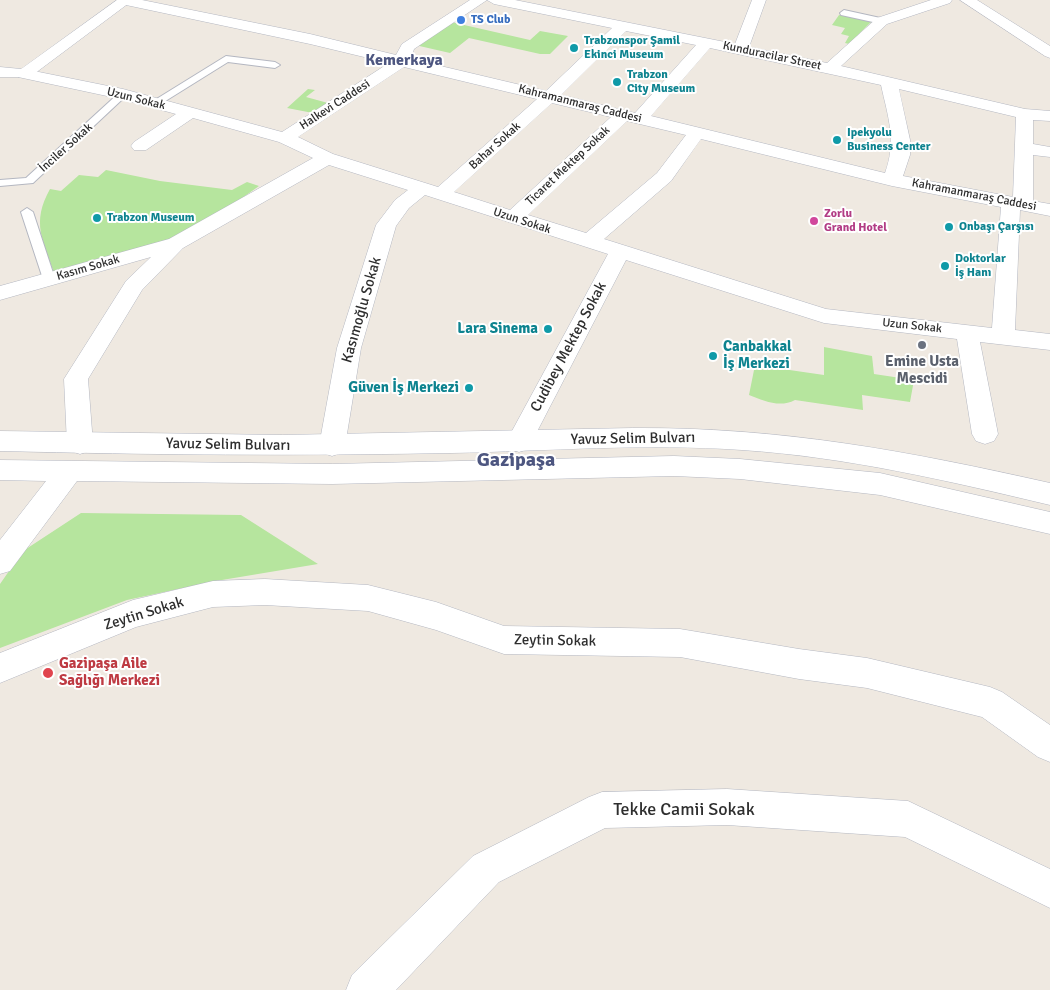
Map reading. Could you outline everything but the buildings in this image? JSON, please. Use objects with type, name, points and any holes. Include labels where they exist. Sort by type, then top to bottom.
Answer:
[{"type":"street","name":"Kahramanmaraş Caddesi","points":[[110,0],[126,0],[233,22],[550,96],[892,180],[1050,210]]},
{"type":"street","points":[[24,74],[126,0]]},
{"type":"street","name":"Halkevi Caddesi","points":[[284,138],[402,61],[407,47],[480,0]]},
{"type":"street","name":"Kunduracilar Street","points":[[494,0],[830,68],[1025,114],[1050,116]]},
{"type":"street","points":[[567,0],[606,22]]},
{"type":"street","points":[[740,50],[759,0]]},
{"type":"street","points":[[830,68],[882,21],[945,0]]},
{"type":"street","points":[[967,0],[1050,53]]},
{"type":"street","name":"Bahar Sokak","points":[[430,192],[550,96],[623,26]]},
{"type":"street","name":"Ticaret Mektep Sokak","points":[[513,218],[632,116],[706,43]]},
{"type":"street","name":"Uzun Sokak","points":[[0,72],[24,74],[123,94],[284,138],[327,158],[430,192],[824,316],[1050,342]]},
{"type":"street","points":[[889,82],[901,140],[902,155],[892,180]]},
{"type":"street","points":[[140,146],[189,112]]},
{"type":"street","points":[[1003,337],[1025,148],[1025,114]]},
{"type":"street","points":[[588,242],[664,176],[697,132]]},
{"type":"street","points":[[1025,148],[1050,152]]},
{"type":"street","points":[[80,444],[76,379],[134,286],[176,244],[327,158]]},
{"type":"street","name":"Kasımoğlu Sokak","points":[[332,446],[358,286],[386,225],[402,204],[430,192]]},
{"type":"street","name":"Kasım Sokak","points":[[0,293],[176,244]]},
{"type":"street","name":"Cudibey Mektep Sokak","points":[[519,442],[620,252]]},
{"type":"street","points":[[967,332],[985,434]]},
{"type":"street","name":"Yavuz Selim Bulvarı","points":[[0,441],[80,444],[332,446],[678,437],[789,444],[876,455],[1050,494]]},
{"type":"street","name":"Yavuz Selim Bulvarı","points":[[0,470],[332,474],[674,466],[740,469],[880,484],[1050,523]]},
{"type":"street","points":[[0,562],[70,470]]},
{"type":"street","points":[[989,508],[1050,530]]},
{"type":"street","name":"Zeytin Sokak","points":[[0,668],[134,614],[213,594],[265,592],[368,598],[436,616],[504,640],[680,643],[799,664],[867,673],[990,703],[1050,745]]},
{"type":"street","name":"Tekke Camii Sokak","points":[[367,990],[486,869],[602,810],[727,807],[908,819],[1050,889]]},
{"type":"lane","points":[[844,13],[882,21]]},
{"type":"lane","points":[[155,103],[226,59],[275,66]]},
{"type":"lane","name":"İnciler Sokak","points":[[0,183],[29,181],[123,94]]},
{"type":"lane","points":[[27,212],[49,279]]},
{"type":"green space","points":[[839,15],[872,21],[849,44],[845,43],[849,36],[841,34],[845,28],[832,25]]},
{"type":"green space","points":[[451,22],[530,40],[540,31],[568,36],[550,54],[540,54],[469,38],[450,53],[415,45]]},
{"type":"green space","points":[[308,89],[315,90],[306,97],[328,103],[313,113],[287,108]]},
{"type":"green space","points":[[106,170],[160,181],[232,190],[247,182],[259,186],[228,208],[165,242],[54,273],[43,241],[40,222],[44,201],[50,189],[61,191],[79,175],[98,177]]},
{"type":"green space","points":[[824,347],[872,356],[874,374],[914,380],[910,402],[862,395],[863,410],[795,400],[778,404],[749,395],[755,365],[824,375]]},
{"type":"green space","points":[[81,513],[241,515],[318,564],[216,581],[127,600],[0,648],[0,584],[23,551]]},
{"type":"place","name":"TS Club","points":[[461,20]]},
{"type":"place","name":"Trabzonspor Şamil Ekinci Museum","points":[[574,48]]},
{"type":"place","name":"Trabzon City Museum","points":[[617,82]]},
{"type":"place","name":"Ipekyolu Business Center","points":[[837,140]]},
{"type":"place","name":"Trabzon Museum","points":[[97,218]]},
{"type":"place","name":"Zorlu Grand Hotel","points":[[814,221]]},
{"type":"place","name":"Onbaşı Çarşısı","points":[[949,227]]},
{"type":"place","name":"Doktorlar İş Hanı","points":[[945,266]]},
{"type":"place","name":"Lara Sinema","points":[[548,329]]},
{"type":"place","name":"Emine Usta Mescidi","points":[[922,345]]},
{"type":"place","name":"Canbakkal İş Merkezi","points":[[713,356]]},
{"type":"place","name":"Güven İş Merkezi","points":[[469,388]]},
{"type":"place","name":"Gazipaşa Aile Sağlığı Merkezi","points":[[48,673]]},
{"type":"district","name":"Kemerkaya","points":[[404,61]]},
{"type":"district","name":"Gazipaşa","points":[[516,461]]}]
